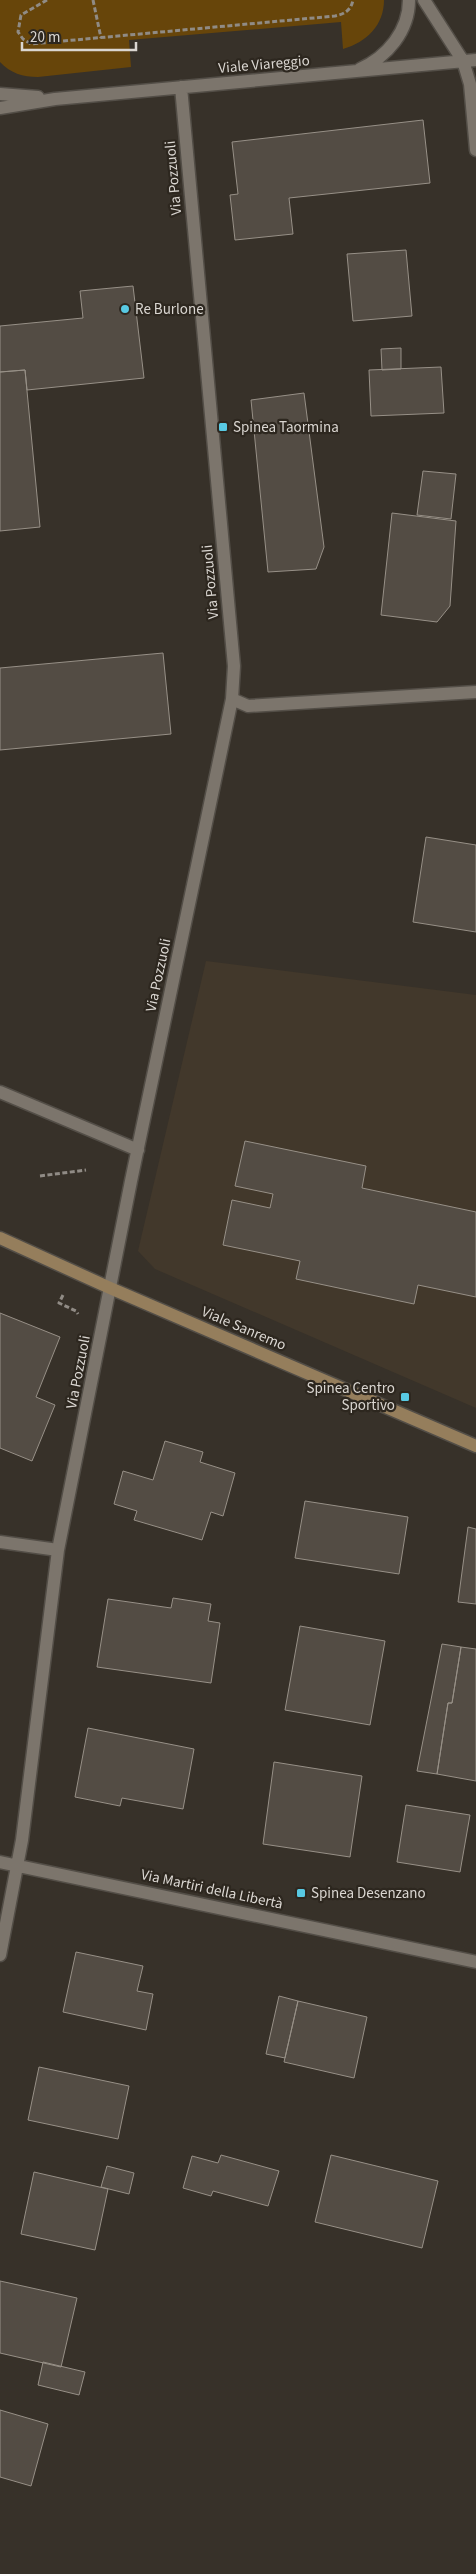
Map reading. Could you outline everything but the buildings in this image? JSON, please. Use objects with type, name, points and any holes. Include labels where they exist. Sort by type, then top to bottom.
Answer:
[{"type":"street","points":[[340,73],[361,68],[379,59],[394,44],[404,26],[409,0]]},
{"type":"street","points":[[424,0],[470,61],[470,84],[476,150]]},
{"type":"street","name":"Viale Viareggio","points":[[0,108],[55,99],[470,61]]},
{"type":"street","points":[[0,87],[6,94]]},
{"type":"street","name":"Via Pozzuoli","points":[[0,1955],[18,1864],[58,1550],[138,1150],[232,699],[234,666],[181,87]]},
{"type":"street","name":"Viale Viareggio","points":[[6,94],[55,99]]},
{"type":"street","points":[[232,699],[248,706],[476,692]]},
{"type":"street","points":[[0,1092],[138,1150]]},
{"type":"street","name":"Viale Sanremo","points":[[0,1238],[110,1288],[476,1446]]},
{"type":"street","points":[[0,1542],[58,1550]]},
{"type":"street","name":"Via Martiri della Libertà","points":[[0,1862],[18,1864],[476,1962]]},
{"type":"path","points":[[47,0],[20,15],[18,32],[23,40],[31,44],[335,16],[344,14],[351,7],[354,0]]},
{"type":"path","points":[[93,0],[101,38]]},
{"type":"path","points":[[40,1176],[86,1170]]},
{"type":"shaded area","points":[[0,0],[384,0],[381,17],[367,37],[343,49],[341,22],[129,40],[131,67],[38,77],[17,74],[0,62]]},
{"type":"shaded area","points":[[206,961],[476,995],[476,1408],[155,1269],[138,1251]]},
{"type":"place","name":"Re Burlone","points":[[125,309]]},
{"type":"place","name":"Spinea Taormina","points":[[223,427]]},
{"type":"place","name":"Spinea Centro Sportivo","points":[[405,1397]]},
{"type":"place","name":"Spinea Desenzano","points":[[301,1893]]}]
